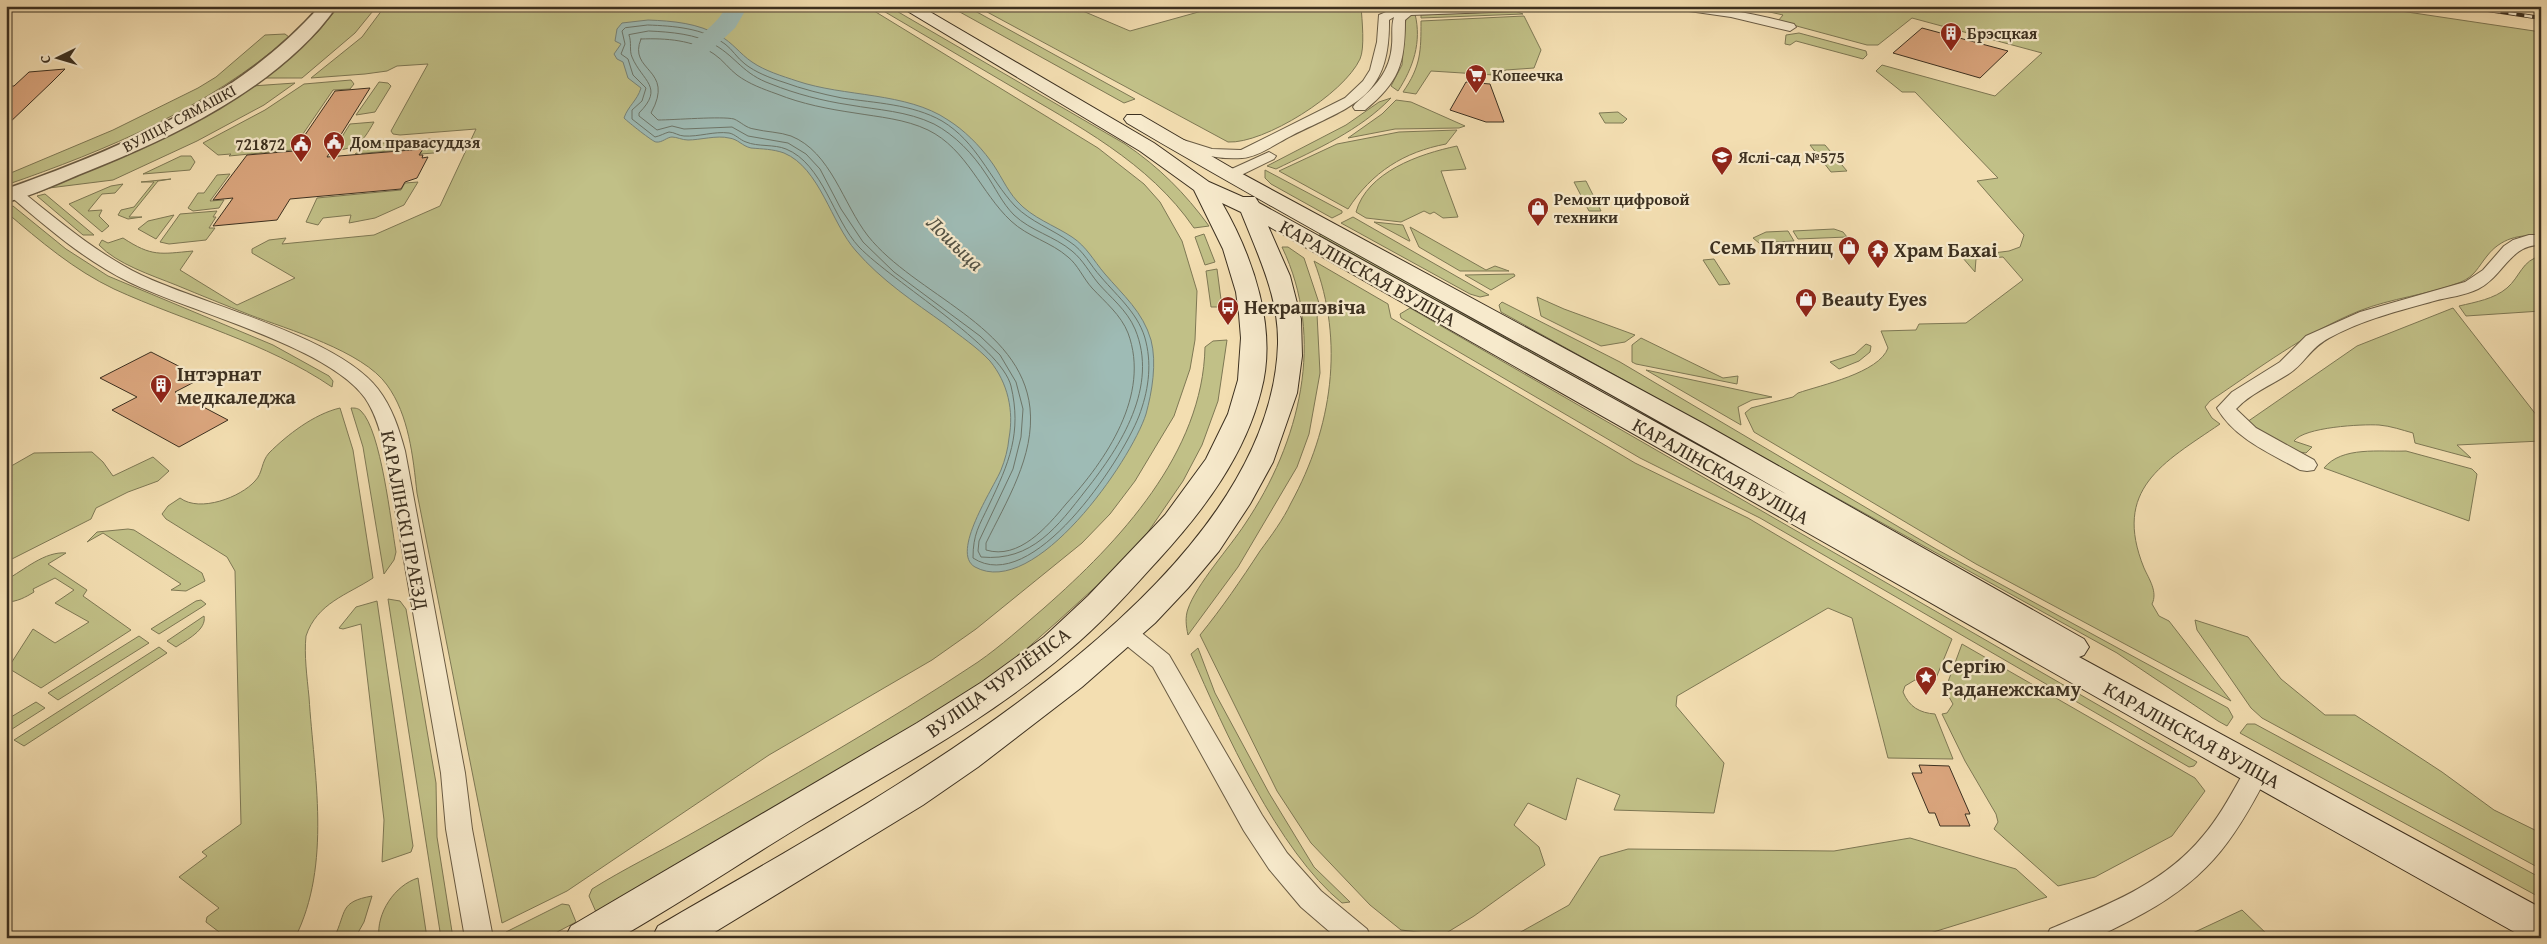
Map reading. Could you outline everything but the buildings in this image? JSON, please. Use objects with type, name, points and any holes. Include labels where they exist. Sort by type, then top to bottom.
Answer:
[{"type":"main road","name":"КАРАЛІНСКАЯ ВУЛІЦА","points":[[907,6],[937,15],[1147,147],[1202,186],[1287,227],[1773,488],[2261,764],[2541,927]]},
{"type":"main road","name":"КАРАЛІНСКАЯ ВУЛІЦА","points":[[937,15],[943,19],[957,18],[1230,175],[1477,309],[1773,488]]},
{"type":"main road","points":[[1202,186],[1230,175]]},
{"type":"main road","name":"ВУЛІЦА ЧУРЛЁНІСА","points":[[671,938],[944,772],[1076,675],[1164,596],[1223,526],[1249,485],[1272,432],[1282,402],[1287,372],[1289,319],[1278,274],[1251,208],[1230,175]]},
{"type":"main road","name":"ВУЛІЦА ЧУРЛЁНІСА","points":[[584,938],[946,723],[1032,662],[1091,612],[1164,536],[1199,492],[1229,443],[1249,389],[1253,346],[1247,286],[1236,250],[1202,186]]},
{"type":"main road","points":[[1261,234],[1267,227],[1287,227]]},
{"type":"main road","points":[[1091,612],[1125,632]]},
{"type":"main road","name":"КАРАЛІНСКАЯ ВУЛІЦА","points":[[2261,764],[2541,906]]},
{"type":"street","name":"ВУЛІЦА СЯМАШКІ","points":[[11,194],[119,150],[230,93],[275,62],[295,45],[330,6]]},
{"type":"street","points":[[1175,142],[1211,153],[1244,154],[1350,101],[1368,84],[1377,70],[1383,42],[1383,18],[1392,14],[1408,11],[1548,6]]},
{"type":"street","points":[[1682,6],[1731,13],[1790,27]]},
{"type":"street","points":[[1230,175],[1337,123],[1381,91],[1397,62],[1399,19],[1408,11]]},
{"type":"street","name":"КАРАЛІНСКІ ПРАЕЗД","points":[[11,194],[75,243],[104,262],[146,283],[301,346],[351,374],[374,396],[389,429],[394,451],[453,772],[459,829],[479,938]]},
{"type":"street","points":[[2307,465],[2246,429],[2229,415],[2226,408],[2236,398],[2285,368],[2310,341],[2348,322],[2383,310],[2472,286],[2491,271],[2500,258],[2518,243],[2527,240],[2541,240]]},
{"type":"street","points":[[1125,632],[1161,662],[1278,861],[1311,899],[1358,938]]},
{"type":"street","points":[[2060,938],[2135,905],[2184,874],[2207,852],[2222,832],[2261,764]]},
{"type":"shaded area","points":[[339,6],[377,6],[355,33],[302,78],[266,78],[318,32]]},
{"type":"shaded area","points":[[385,6],[866,6],[1098,148],[1144,184],[1160,202],[1182,241],[1197,291],[1195,340],[1190,369],[1174,416],[1135,481],[1110,514],[1082,543],[976,629],[932,660],[769,755],[567,891],[502,923],[417,493],[409,437],[400,409],[387,385],[376,373],[361,362],[323,342],[250,315],[135,268],[115,258],[99,245],[102,240],[108,243],[123,238],[156,253],[193,251],[180,270],[237,305],[295,278],[252,253],[252,249],[269,240],[286,238],[282,244],[374,235],[440,206],[476,129],[400,135],[393,134],[391,131],[428,64],[397,66],[387,71],[365,74],[311,78],[362,37]]},
{"type":"shaded area","points":[[875,6],[888,6],[1125,144],[1171,181],[1191,202],[1209,226],[1194,228],[1156,183],[1085,130]]},
{"type":"shaded area","points":[[949,6],[966,6],[1135,99],[1124,103]]},
{"type":"shaded area","points":[[976,6],[1071,6],[1130,31],[1220,6],[1361,6],[1362,54],[1351,73],[1338,87],[1302,114],[1262,135],[1228,142]]},
{"type":"shaded area","points":[[1743,6],[2367,6],[2541,32],[2541,237],[2526,236],[2504,241],[2492,250],[2466,280],[2359,311],[2320,330],[2282,352],[2210,401],[2205,407],[2212,418],[2220,424],[2162,466],[2149,481],[2139,498],[2134,518],[2136,541],[2153,590],[2154,599],[2152,604],[2159,616],[2169,621],[2231,701],[1976,564],[1754,432],[1745,413],[1751,408],[1793,397],[1798,393],[1848,377],[1862,371],[1882,357],[1888,348],[1881,331],[1916,330],[1919,324],[1966,323],[2023,280],[2003,257],[1976,259],[1975,272],[1962,257],[2009,251],[2020,247],[2024,235],[1977,181],[1998,178],[1915,92],[1902,92],[1876,71],[1882,65],[1995,96],[2042,53],[1912,18],[1878,45],[1867,45],[1778,21],[1783,15]]},
{"type":"shaded area","points":[[1515,11],[1523,14],[1421,18],[1421,15]]},
{"type":"shaded area","points":[[1415,14],[1417,45],[1412,64],[1398,91],[1391,86],[1402,65],[1406,17]]},
{"type":"shaded area","points":[[1524,16],[1541,50],[1534,68],[1506,70],[1494,75],[1431,71],[1416,94],[1403,92],[1417,66],[1421,41],[1421,21]]},
{"type":"shaded area","points":[[1799,33],[1866,51],[1867,55],[1863,59],[1796,41],[1790,45],[1785,44],[1786,35]]},
{"type":"shaded area","points":[[285,34],[289,37],[258,62],[225,85],[155,125],[119,142],[6,185],[6,175],[113,130],[198,88],[216,77],[265,35]]},
{"type":"shaded area","points":[[351,80],[354,84],[350,89],[333,90],[292,150],[229,156],[231,154],[218,155],[203,143],[265,110],[304,84]]},
{"type":"shaded area","points":[[379,82],[388,83],[391,86],[375,112],[356,115]]},
{"type":"shaded area","points":[[295,83],[264,105],[197,141],[113,180],[49,188],[37,193],[252,86]]},
{"type":"shaded area","points":[[1391,98],[1379,110],[1337,138],[1276,169],[1267,166],[1346,125],[1379,102]]},
{"type":"shaded area","points":[[1396,100],[1411,102],[1465,126],[1459,128],[1395,129],[1348,138],[1382,114]]},
{"type":"shaded area","points":[[1618,112],[1627,119],[1623,123],[1605,123],[1599,113]]},
{"type":"shaded area","points":[[374,122],[362,140],[354,146],[333,151],[350,124]]},
{"type":"shaded area","points":[[1457,130],[1446,144],[1416,152],[1378,174],[1357,196],[1348,209],[1279,171],[1337,144],[1399,132]]},
{"type":"shaded area","points":[[431,139],[438,144],[434,153],[420,154],[423,148],[355,154],[372,144]]},
{"type":"shaded area","points":[[1810,145],[1825,145],[1847,171],[1831,172]]},
{"type":"shaded area","points":[[1457,146],[1466,169],[1441,171],[1458,217],[1443,218],[1434,212],[1430,214],[1424,211],[1401,222],[1366,218],[1356,212],[1362,198],[1371,186],[1396,167],[1427,154]]},
{"type":"shaded area","points":[[181,156],[191,156],[195,162],[190,170],[143,174]]},
{"type":"shaded area","points":[[1265,170],[1342,211],[1342,213],[1332,218],[1271,184],[1265,178]]},
{"type":"shaded area","points":[[230,174],[210,201],[224,200],[219,208],[193,211],[188,208],[198,193],[204,193],[217,175]]},
{"type":"shaded area","points":[[171,179],[158,181],[129,217],[142,217],[128,219],[118,215],[121,210],[134,207],[154,182],[141,182]]},
{"type":"shaded area","points":[[1586,181],[1601,211],[1589,211],[1574,182]]},
{"type":"shaded area","points":[[418,182],[404,205],[375,218],[349,223],[351,215],[323,218],[318,225],[306,222],[317,198],[401,190],[405,183]]},
{"type":"shaded area","points":[[123,184],[115,193],[102,194],[88,211],[102,210],[99,216],[109,226],[102,232],[69,204],[111,186]]},
{"type":"shaded area","points":[[45,194],[94,235],[83,235],[37,196]]},
{"type":"shaded area","points":[[13,206],[66,249],[108,276],[273,345],[329,376],[333,381],[332,387],[280,357],[141,301],[99,281],[58,254],[6,212],[6,208]]},
{"type":"shaded area","points":[[217,211],[213,217],[216,217],[209,228],[215,228],[206,240],[169,244],[160,242],[180,214]]},
{"type":"shaded area","points":[[174,215],[156,239],[138,229],[148,221]]},
{"type":"shaded area","points":[[1353,217],[1489,295],[1480,297],[1470,294],[1341,223]]},
{"type":"shaded area","points":[[1374,222],[1403,225],[1410,241],[1409,241]]},
{"type":"shaded area","points":[[1410,227],[1486,270],[1495,266],[1509,271],[1460,271],[1419,247]]},
{"type":"shaded area","points":[[1834,229],[1843,232],[1847,237],[1798,239],[1793,231]]},
{"type":"shaded area","points":[[1788,231],[1794,241],[1759,243],[1753,238],[1766,232]]},
{"type":"shaded area","points":[[1204,234],[1215,262],[1205,265],[1195,237]]},
{"type":"shaded area","points":[[1322,234],[1678,435],[1676,437],[1319,235]]},
{"type":"shaded area","points":[[1282,247],[1288,247],[1304,258],[1319,303],[1317,314],[1320,373],[1309,434],[1297,467],[1238,567],[1188,635],[1186,615],[1192,599],[1245,524],[1264,492],[1280,459],[1292,425],[1301,389],[1304,353],[1303,318],[1295,282]]},
{"type":"shaded area","points":[[2541,256],[2541,311],[2466,316],[2459,306],[2484,300],[2502,292],[2511,284],[2525,265]]},
{"type":"shaded area","points":[[1714,259],[1730,284],[1719,285],[1703,260]]},
{"type":"shaded area","points":[[1314,261],[1388,304],[1391,318],[1635,463],[1748,518],[1952,639],[1934,683],[1915,680],[1905,686],[1903,692],[1908,702],[1916,708],[1935,714],[1953,759],[1888,758],[1852,618],[1828,608],[1677,696],[1676,706],[1724,763],[1714,813],[1614,810],[1620,795],[1577,778],[1566,820],[1528,803],[1514,825],[1539,847],[1545,865],[1474,916],[1443,935],[1401,930],[1370,905],[1311,843],[1277,791],[1200,635],[1281,522],[1305,474],[1316,445],[1330,384],[1331,353],[1329,322],[1324,292]]},
{"type":"shaded area","points":[[1217,269],[1222,307],[1211,307],[1206,271]]},
{"type":"shaded area","points":[[1514,274],[1515,276],[1491,290],[1465,275]]},
{"type":"shaded area","points":[[1537,297],[1635,335],[1625,342],[1601,346],[1541,316]]},
{"type":"shaded area","points":[[1502,302],[1620,362],[1936,549],[2228,708],[2233,717],[2227,726],[2218,721],[2117,653],[1501,312],[1499,305]]},
{"type":"shaded area","points":[[1410,308],[2197,762],[2194,766],[2189,767],[1760,518],[1640,458],[1401,318],[1400,314]]},
{"type":"shaded area","points":[[2453,308],[2541,421],[2541,441],[2457,445],[2471,458],[2415,443],[2413,433],[2383,426],[2360,425],[2334,427],[2309,432],[2300,436],[2294,441],[2312,447],[2306,453],[2293,451],[2247,422],[2357,346]]},
{"type":"shaded area","points":[[1641,338],[1723,378],[1738,376],[1737,384],[1636,364],[1632,362],[1632,345]]},
{"type":"shaded area","points":[[1227,340],[1218,401],[1202,445],[1183,481],[1148,532],[1113,571],[1058,621],[1015,659],[921,724],[596,912],[589,896],[592,889],[799,772],[943,685],[987,656],[1044,608],[1101,554],[1152,492],[1173,459],[1190,423],[1201,386],[1205,347],[1213,341]]},
{"type":"shaded area","points":[[1866,344],[1871,346],[1870,352],[1859,361],[1839,369],[1830,362],[1855,354]]},
{"type":"shaded area","points":[[1646,370],[1772,397],[1752,400],[1738,407],[1741,425]]},
{"type":"shaded area","points":[[340,408],[353,450],[373,578],[325,608],[317,615],[306,636],[306,666],[317,788],[317,850],[314,880],[306,910],[295,938],[227,938],[206,922],[207,917],[219,908],[179,877],[207,856],[202,852],[241,824],[235,571],[227,557],[166,519],[162,514],[168,506],[180,498],[198,504],[220,501],[240,493],[255,481],[266,456],[284,439],[320,415]]},
{"type":"shaded area","points":[[351,408],[360,410],[368,421],[380,456],[396,552],[394,560],[384,574],[363,447]]},
{"type":"shaded area","points":[[2406,451],[2472,469],[2477,474],[2469,521],[2324,468],[2341,456],[2351,453]]},
{"type":"shaded area","points":[[92,452],[103,462],[113,476],[153,457],[169,471],[158,481],[128,492],[96,508],[91,519],[6,562],[6,469],[34,453]]},
{"type":"shaded area","points":[[134,530],[202,573],[205,581],[186,591],[171,590],[181,584],[103,533],[87,542],[97,532]]},
{"type":"shaded area","points":[[58,553],[66,553],[48,564],[87,590],[83,596],[131,630],[41,688],[8,668],[33,629],[55,643],[89,622],[55,603],[74,590],[55,578],[33,589],[34,592],[25,597],[6,602],[6,580],[43,558]]},
{"type":"shaded area","points":[[388,599],[400,601],[406,609],[436,783],[437,837],[453,938],[441,938]]},
{"type":"shaded area","points":[[201,600],[206,604],[159,634],[151,629],[196,601]]},
{"type":"shaded area","points":[[377,601],[413,846],[411,852],[382,862],[384,820],[361,624],[343,629],[339,628],[356,607]]},
{"type":"shaded area","points":[[204,616],[202,626],[190,638],[176,647],[167,641]]},
{"type":"shaded area","points":[[2195,620],[2248,637],[2281,679],[2325,715],[2355,715],[2442,772],[2494,810],[2541,833],[2541,869],[2262,718],[2251,708],[2197,630]]},
{"type":"shaded area","points":[[139,636],[149,643],[58,700],[48,693]]},
{"type":"shaded area","points":[[1962,644],[2195,778],[2205,791],[2172,836],[2095,877],[2058,886],[1994,829],[1998,822],[1996,814],[1965,761],[1942,714],[1947,713],[1953,704],[1945,690]]},
{"type":"shaded area","points":[[159,647],[167,653],[24,746],[14,740]]},
{"type":"shaded area","points":[[1198,648],[1215,693],[1269,793],[1314,867],[1350,902],[1342,903],[1318,880],[1296,853],[1275,821],[1236,752],[1204,684],[1191,654]]},
{"type":"shaded area","points":[[36,702],[45,708],[9,731],[6,730],[6,720]]},
{"type":"shaded area","points":[[2247,724],[2255,724],[2541,878],[2541,898],[2240,733]]},
{"type":"shaded area","points":[[1910,838],[2016,869],[2047,897],[1914,938],[1510,938],[1569,905],[1600,857],[1628,849],[1834,851]]},
{"type":"shaded area","points":[[418,878],[427,938],[379,938],[381,919],[389,901],[402,887]]},
{"type":"shaded area","points":[[372,896],[364,922],[355,938],[334,938],[343,914],[349,905],[361,898]]},
{"type":"shaded area","points":[[562,904],[569,905],[576,922],[546,938],[507,937],[506,932]]},
{"type":"shaded area","points":[[2242,910],[2271,938],[2182,938]]},
{"type":"water","points":[[648,20],[667,21],[703,28],[728,41],[757,65],[785,77],[815,86],[914,104],[948,120],[981,149],[1023,207],[1036,217],[1077,241],[1086,249],[1132,304],[1143,321],[1153,349],[1153,377],[1146,414],[1137,435],[1101,492],[1052,545],[1025,564],[999,572],[975,567],[969,560],[967,549],[970,535],[1001,470],[1007,450],[1011,418],[1005,388],[996,370],[985,356],[887,281],[866,262],[847,239],[816,183],[796,160],[784,153],[751,148],[729,138],[688,140],[672,137],[656,142],[624,118],[641,88],[628,78],[623,62],[617,59],[614,54],[621,44],[615,41],[617,29],[622,23]]},
{"type":"waterway","name":"Лошыца","points":[[691,70],[692,60],[696,51],[727,23],[737,6]]},
{"type":"railway","points":[[2461,6],[2541,18]]},
{"type":"place","name":"Брэсцкая","points":[[1951,52]]},
{"type":"place","name":"Копеечка","points":[[1476,94]]},
{"type":"place","name":"Дом правасуддзя","points":[[334,161]]},
{"type":"place","name":"721872","points":[[301,163]]},
{"type":"place","name":"Яслі-сад №575","points":[[1722,176]]},
{"type":"place","name":"Ремонт цифровой техники","points":[[1538,227]]},
{"type":"place","name":"Семь Пятниц","points":[[1849,266]]},
{"type":"place","name":"Храм Бахаі","points":[[1878,269]]},
{"type":"place","name":"Beauty Eyes","points":[[1806,318]]},
{"type":"place","name":"Некрашэвіча","points":[[1228,326]]},
{"type":"place","name":"Інтэрнат медкаледжа","points":[[161,404]]},
{"type":"place","name":"Сергію Раданежскаму","points":[[1926,696]]}]
